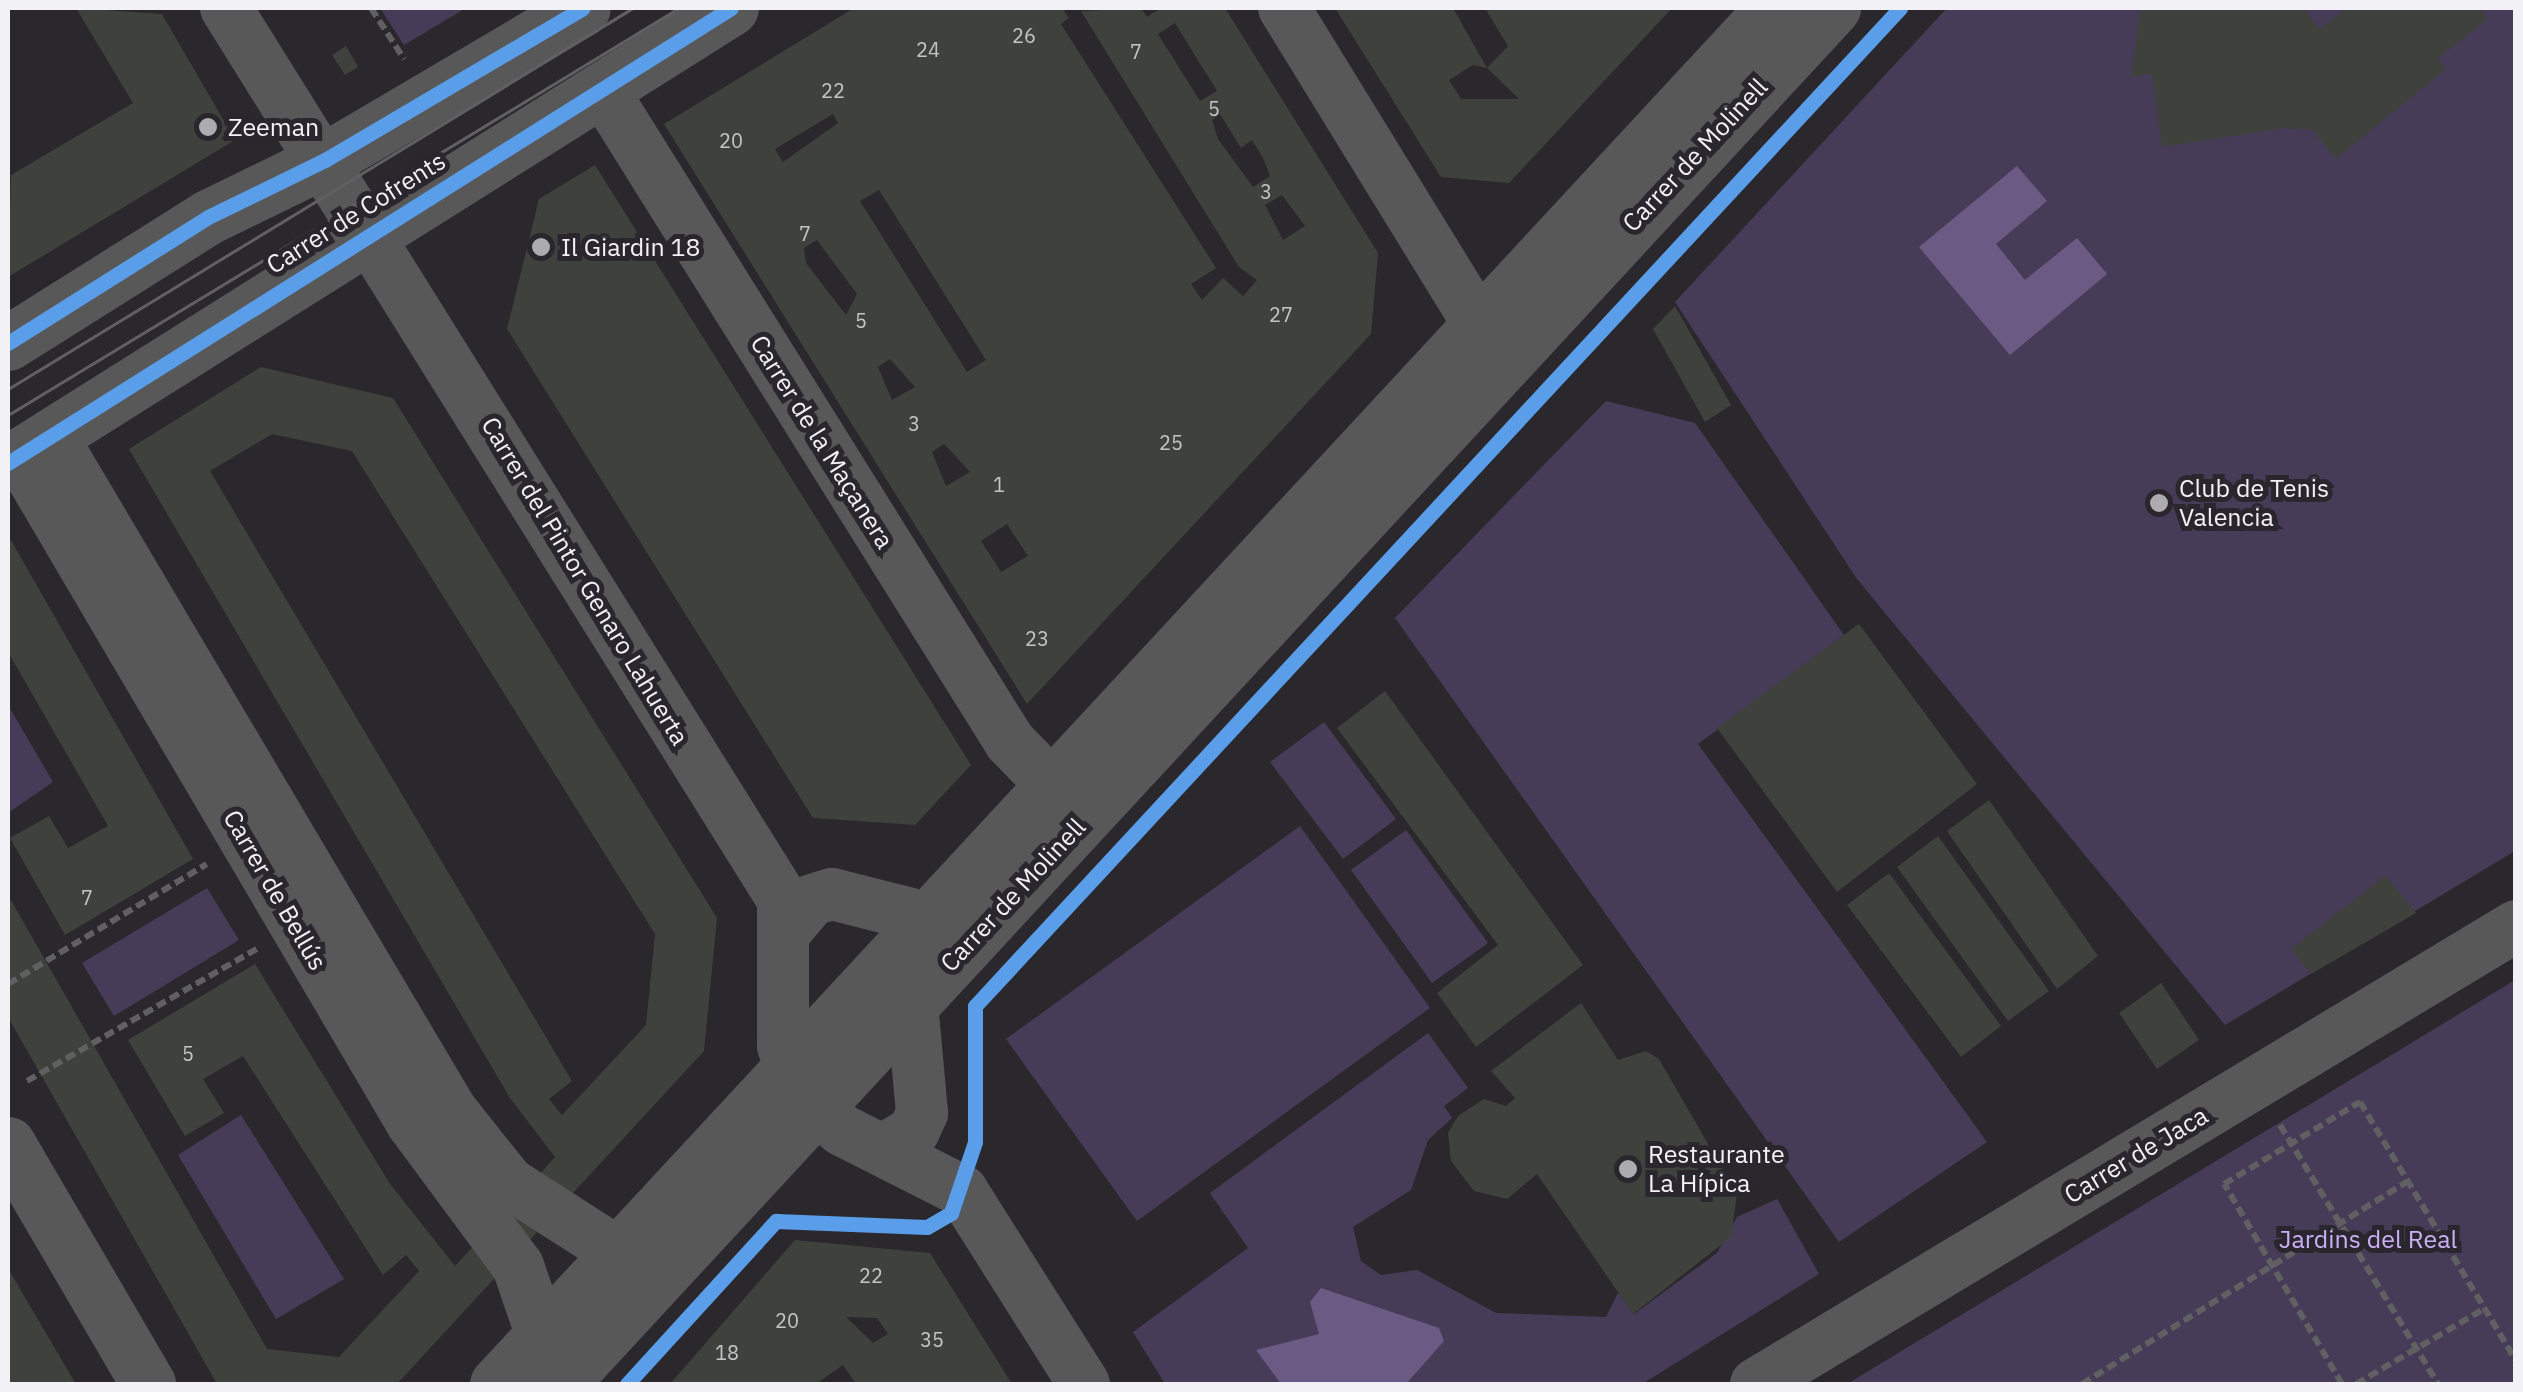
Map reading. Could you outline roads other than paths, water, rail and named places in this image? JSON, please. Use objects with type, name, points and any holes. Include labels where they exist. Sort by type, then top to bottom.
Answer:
[{"type":"street","name":"Carrer del Pintor Genaro Lahuerta","points":[[226,8],[372,232],[782,900],[789,927],[800,1091]]},
{"type":"street","points":[[8,343],[208,217],[324,160],[583,8]]},
{"type":"street","name":"Carrer de Cofrents","points":[[26,451],[732,8]]},
{"type":"street","points":[[1284,8],[1480,325]]},
{"type":"street","name":"Carrer de Molinell","points":[[551,1360],[620,1254],[800,1091],[912,1004],[1449,389],[1541,289],[1773,8]]},
{"type":"street","name":"Carrer de Molinell","points":[[498,1384],[551,1360],[800,1091],[931,920],[1054,786],[1449,389],[1480,325],[1541,289],[1833,8]]},
{"type":"street","name":"Carrer de la Maçanera","points":[[602,89],[1010,742],[1054,786]]},
{"type":"street","name":"Carrer de Bellús","points":[[26,451],[114,576],[477,1180],[529,1286],[551,1360]]},
{"type":"street","name":"Carrer de Molinell","points":[[789,927],[812,900],[832,894],[931,920]]},
{"type":"street","name":"Carrer de Jaca","points":[[1756,1384],[2516,926]]},
{"type":"street","points":[[885,1149],[914,1131],[922,1113],[912,1004]]},
{"type":"street","points":[[800,1091],[885,1149],[962,1191],[1084,1384]]},
{"type":"street","points":[[8,1144],[148,1384]]},
{"type":"street","name":"Carrer de Bellús","points":[[477,1180],[534,1204],[620,1254]]},
{"type":"tram line","points":[[8,389],[633,8]]},
{"type":"tram line","points":[[8,415],[679,8]]},
{"type":"place","name":"Zeeman","points":[[208,127]]},
{"type":"place","name":"Il Giardin 18","points":[[541,247]]},
{"type":"place","name":"Club de Tenis Valencia","points":[[2159,503]]},
{"type":"place","name":"Restaurante La Hípica","points":[[1628,1169]]},
{"type":"park label","name":"Jardins del Real","points":[[2368,1239]]}]
